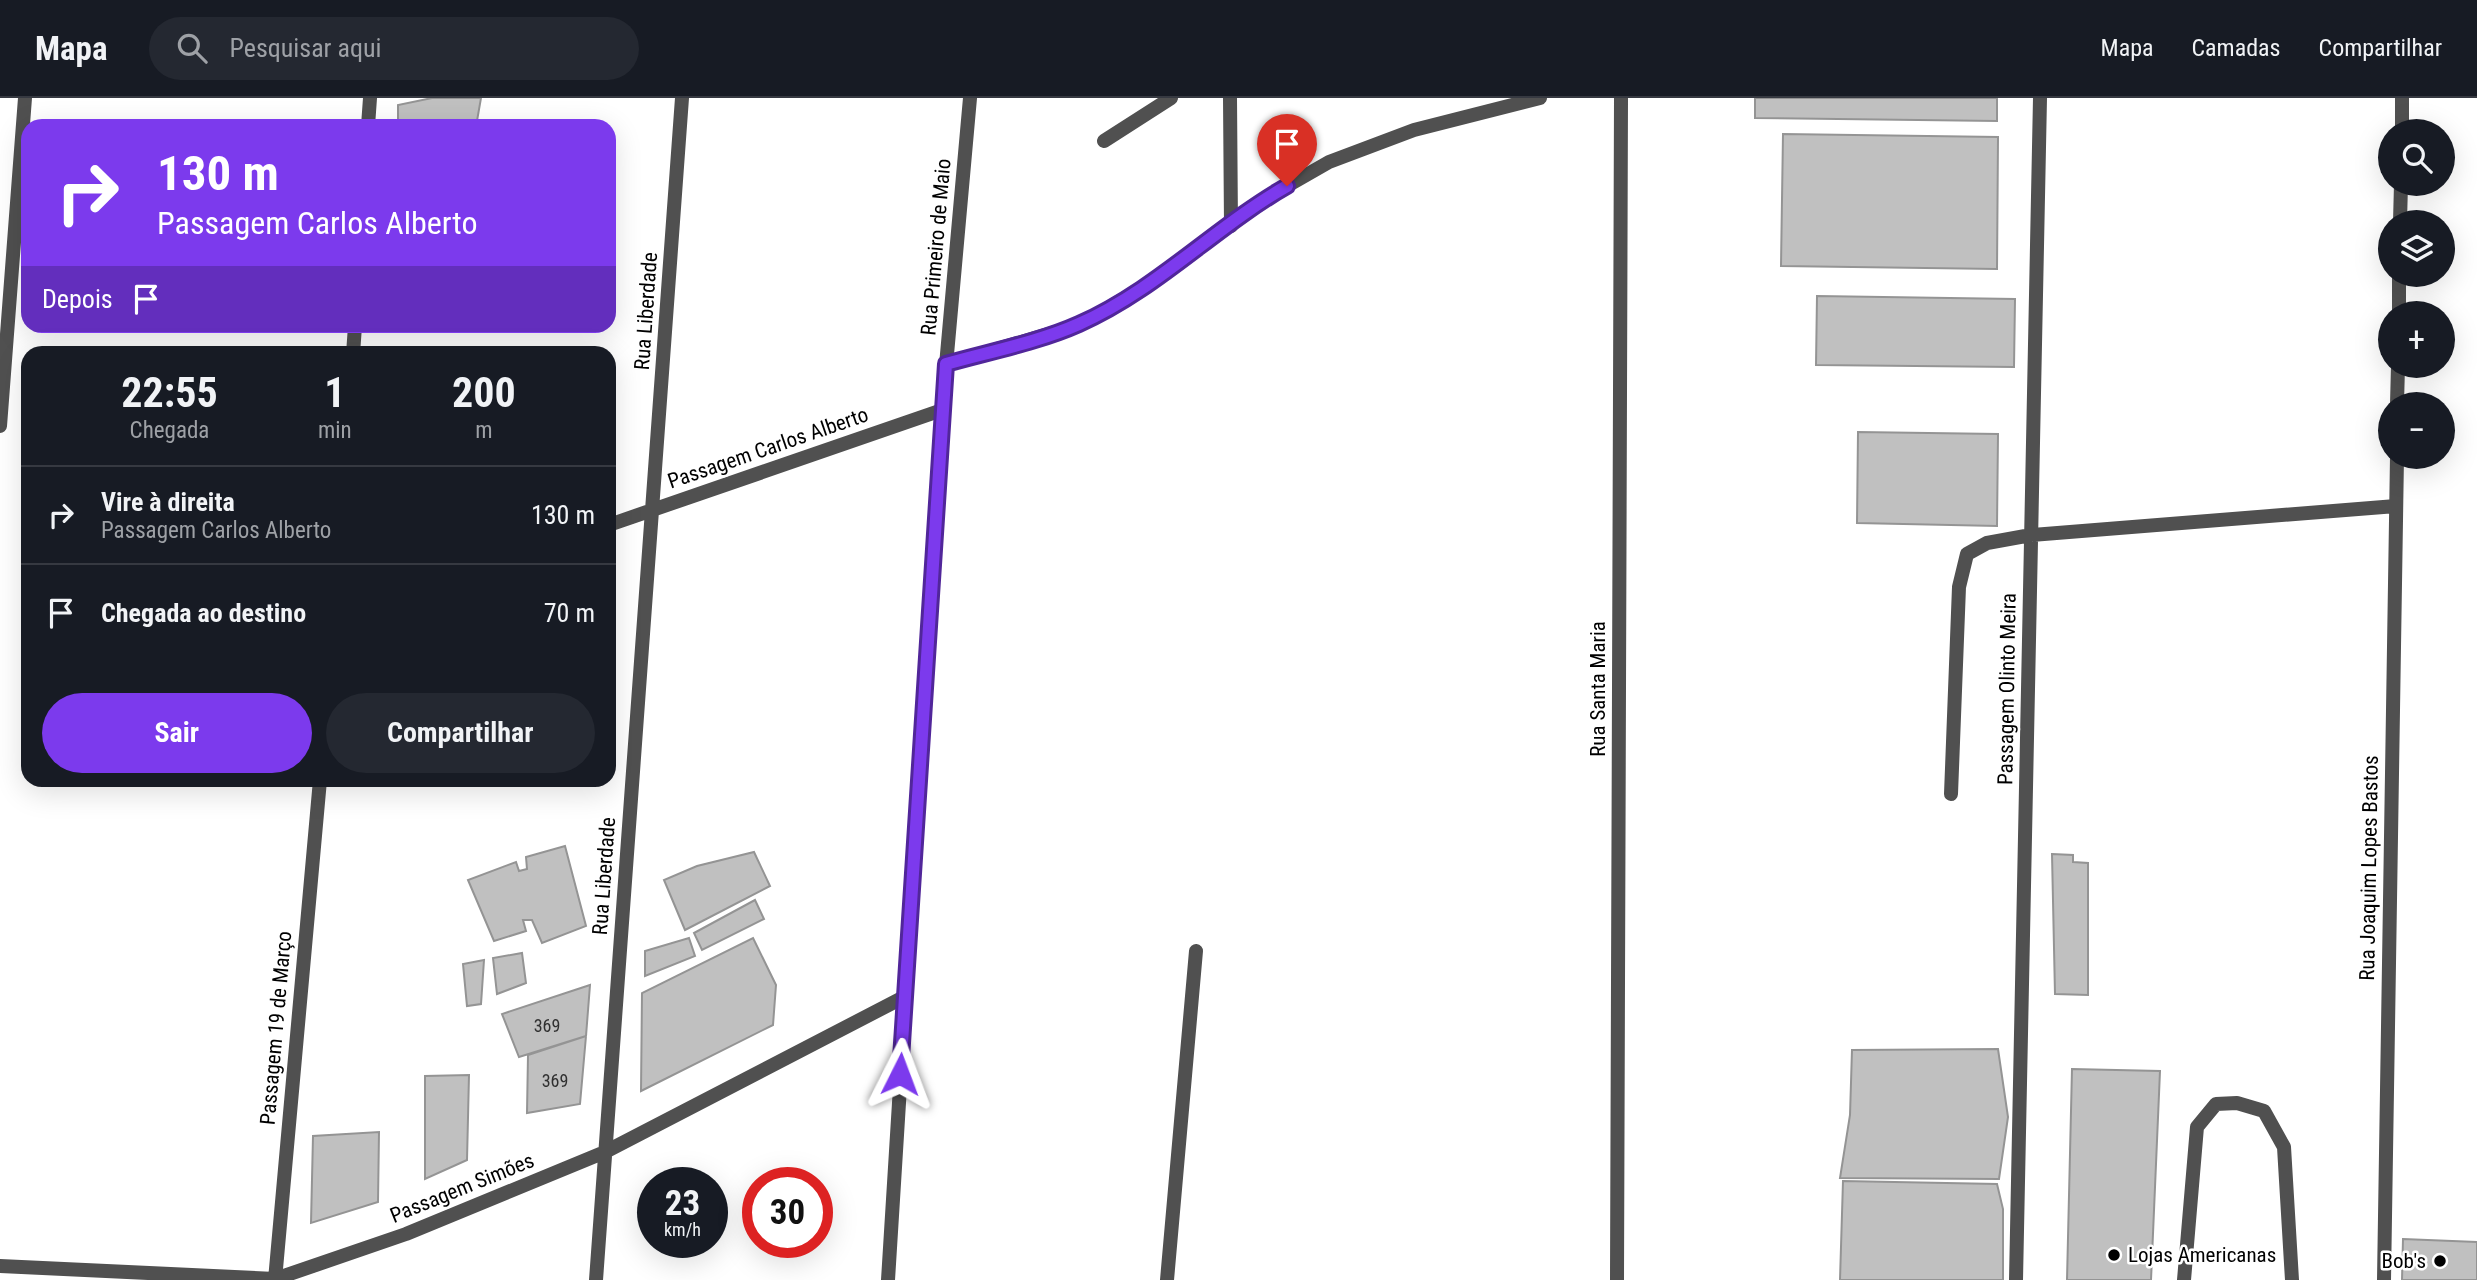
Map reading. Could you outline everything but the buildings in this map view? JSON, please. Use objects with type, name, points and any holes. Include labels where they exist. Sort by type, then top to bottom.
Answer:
[{"type":"street","points":[[23,119],[25,98]]},
{"type":"street","points":[[368,119],[370,98]]},
{"type":"street","name":"Rua Liberdade","points":[[596,1280],[682,98]]},
{"type":"street","name":"Rua Primeiro de Maio","points":[[888,1280],[942,411],[970,98]]},
{"type":"street","points":[[1104,141],[1171,98]]},
{"type":"street","points":[[1230,98],[1231,226]]},
{"type":"street","points":[[946,364],[1079,325],[1157,279],[1266,198],[1329,162],[1414,130],[1540,98]]},
{"type":"street","name":"Rua Santa Maria","points":[[1617,1280],[1621,98]]},
{"type":"street","name":"Passagem Olinto Meira","points":[[2016,1280],[2040,98]]},
{"type":"street","points":[[2402,98],[2402,119]]},
{"type":"street","points":[[0,426],[21,150]]},
{"type":"street","name":"Passagem Carlos Alberto","points":[[616,523],[942,411]]},
{"type":"street","name":"Rua Joaquim Lopes Bastos","points":[[2384,1280],[2397,469]]},
{"type":"street","points":[[1951,794],[1959,587],[1967,555],[1987,543],[2031,535],[2396,506]]},
{"type":"street","name":"Passagem 19 de Março","points":[[275,1280],[319,787]]},
{"type":"street","points":[[1167,1280],[1196,951]]},
{"type":"street","name":"Passagem Simões","points":[[0,1266],[275,1280],[406,1234],[605,1152],[904,997]]},
{"type":"street","points":[[2184,1280],[2197,1127],[2216,1104],[2237,1103],[2264,1111],[2284,1147],[2292,1280]]},
{"type":"place","name":"Lojas Americanas","points":[[2114,1255]]},
{"type":"place","name":"Bob's","points":[[2440,1261]]},
{"type":"route","points":[[900,1074],[946,364],[1079,325],[1157,279],[1266,198],[1287,186]]}]
